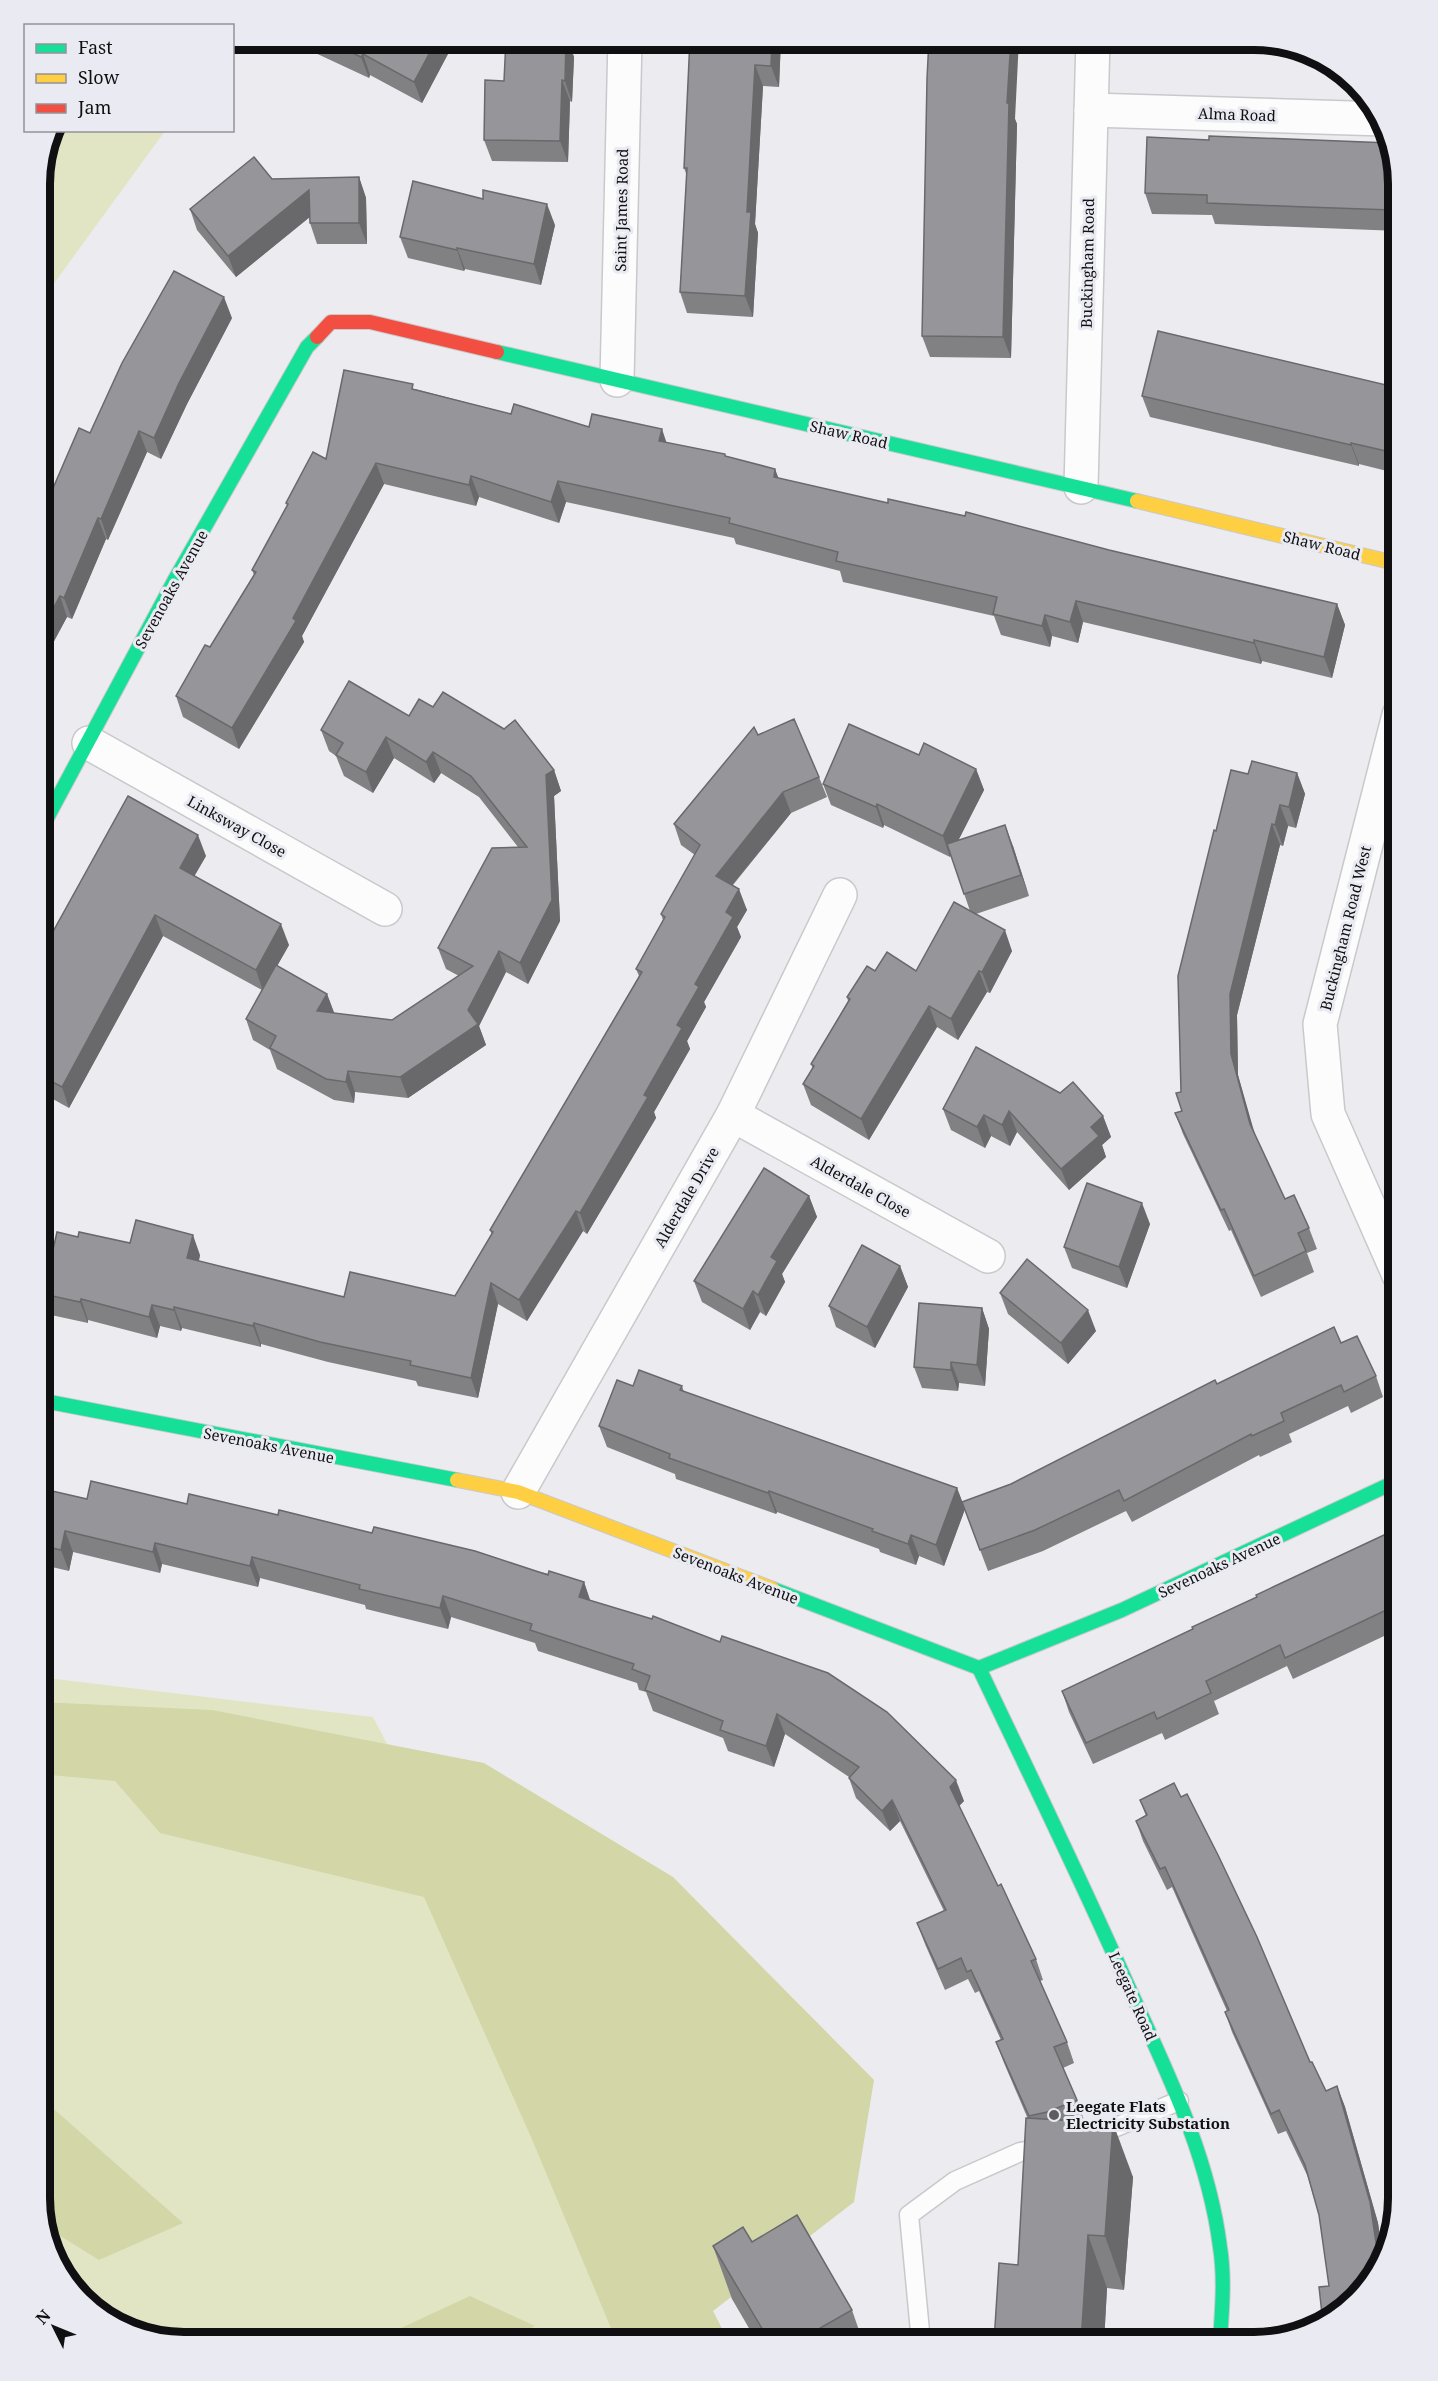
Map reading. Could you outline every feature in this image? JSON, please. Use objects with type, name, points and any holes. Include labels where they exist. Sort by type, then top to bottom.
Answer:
[{"type":"street","name":"Saint James Road","points":[[617,380],[625,50]]},
{"type":"street","name":"Buckingham Road","points":[[1081,487],[1093,50]]},
{"type":"street","name":"Alma Road","points":[[1091,110],[1372,119]]},
{"type":"street","name":"Shaw Road","points":[[307,347],[332,322],[370,322],[1081,487],[1388,561]]},
{"type":"street","name":"Sevenoaks Avenue","points":[[50,813],[174,581],[307,347]]},
{"type":"street","name":"Linksway Close","points":[[89,743],[385,909]]},
{"type":"street","name":"Buckingham Road West","points":[[1388,758],[1320,1024],[1328,1114],[1388,1250]]},
{"type":"street","name":"Alderdale Drive","points":[[518,1492],[734,1115],[840,895]]},
{"type":"street","name":"Alderdale Close","points":[[734,1115],[988,1256]]},
{"type":"street","name":"Sevenoaks Avenue","points":[[50,1402],[518,1492],[979,1668],[1122,1610],[1388,1485]]},
{"type":"street","name":"Leegate Road","points":[[979,1668],[1097,1913],[1179,2101],[1205,2168],[1218,2227],[1224,2281],[1221,2332]]},
{"type":"lane","points":[[920,2332],[909,2215],[955,2181],[1020,2152],[1096,2136],[1179,2101]]},
{"type":"green space","points":[[60,132],[164,132],[50,289],[50,175],[54,149]]},
{"type":"green space","points":[[50,1678],[373,1717],[696,2331],[175,2331],[157,2329],[124,2318],[109,2309],[83,2286],[63,2257],[52,2224],[50,2198]]},
{"type":"green space","points":[[50,1703],[212,1710],[484,1763],[673,1877],[874,2080],[854,2202],[713,2311],[724,2332],[612,2331],[531,2137],[424,1897],[160,1833],[115,1781],[50,1775]]},
{"type":"green space","points":[[50,2106],[183,2223],[99,2260],[54,2232],[50,2198]]},
{"type":"green space","points":[[470,2296],[535,2326],[524,2331],[394,2331]]},
{"type":"building","points":[[346,50],[431,50],[414,82],[363,54],[361,57]]},
{"type":"building","points":[[505,50],[566,50],[565,81],[562,80],[560,141],[484,140],[485,80],[504,81]]},
{"type":"building","points":[[689,50],[772,50],[771,66],[755,65],[747,212],[751,212],[745,296],[680,292],[687,168],[684,168]]},
{"type":"building","points":[[928,50],[1010,50],[1007,103],[1009,103],[1003,337],[922,336]]},
{"type":"building","points":[[1209,136],[1382,143],[1387,166],[1388,210],[1207,203],[1207,195],[1145,193],[1147,137],[1209,140]]},
{"type":"building","points":[[254,157],[272,179],[359,177],[359,223],[310,223],[309,190],[228,256],[190,209]]},
{"type":"building","points":[[413,181],[483,199],[483,190],[547,204],[534,264],[400,237]]},
{"type":"building","points":[[174,271],[224,297],[179,383],[154,438],[139,431],[64,598],[60,596],[50,614],[50,495],[79,428],[90,433],[122,363]]},
{"type":"building","points":[[1158,331],[1388,385],[1388,451],[1351,443],[1351,445],[1142,396]]},
{"type":"building","points":[[344,370],[413,384],[412,389],[511,414],[514,404],[589,427],[592,414],[662,429],[659,441],[725,454],[725,456],[775,469],[774,477],[888,503],[888,499],[965,516],[966,512],[1109,550],[1337,604],[1324,657],[1076,601],[1070,622],[1045,615],[1042,626],[993,614],[997,597],[836,561],[838,552],[729,523],[730,518],[558,481],[551,502],[471,476],[469,485],[376,463],[293,618],[296,621],[232,728],[176,696],[205,645],[210,647],[256,572],[252,570],[313,452],[326,459]]},
{"type":"building","points":[[349,681],[409,716],[419,699],[433,707],[443,692],[504,729],[515,720],[554,770],[546,775],[552,900],[520,963],[499,951],[468,1010],[478,1024],[400,1077],[348,1071],[346,1082],[326,1079],[270,1048],[276,1036],[246,1019],[276,965],[327,994],[317,1011],[392,1020],[473,966],[438,948],[492,848],[527,847],[471,776],[433,752],[426,762],[386,737],[366,772],[336,755],[343,743],[321,730]]},
{"type":"building","points":[[794,719],[819,777],[783,792],[716,876],[739,889],[726,912],[733,917],[695,984],[699,987],[677,1025],[682,1028],[644,1095],[648,1097],[580,1213],[576,1211],[519,1300],[491,1283],[471,1378],[410,1365],[411,1361],[320,1342],[254,1323],[253,1326],[174,1307],[174,1310],[152,1305],[149,1317],[81,1299],[80,1302],[50,1296],[50,1263],[57,1232],[78,1237],[79,1232],[130,1243],[136,1220],[193,1235],[187,1258],[344,1297],[350,1272],[455,1296],[493,1232],[490,1230],[642,972],[636,969],[665,917],[661,914],[700,845],[674,824],[754,727],[758,735]]},
{"type":"building","points":[[849,724],[919,755],[924,743],[976,769],[943,836],[877,804],[876,807],[823,784]]},
{"type":"building","points":[[1252,761],[1297,773],[1289,807],[1280,805],[1275,825],[1272,824],[1230,994],[1231,1054],[1250,1124],[1285,1199],[1294,1195],[1309,1228],[1298,1233],[1306,1251],[1254,1276],[1224,1209],[1221,1210],[1175,1113],[1182,1111],[1176,1093],[1181,1092],[1178,976],[1231,770],[1248,774]]},
{"type":"building","points":[[128,796],[198,835],[180,868],[281,924],[256,970],[155,915],[62,1087],[50,1081],[50,937]]},
{"type":"building","points":[[1005,825],[1021,875],[964,894],[947,844]]},
{"type":"building","points":[[954,902],[1005,930],[982,972],[979,971],[951,1019],[929,1006],[861,1119],[803,1084],[814,1066],[811,1064],[850,999],[847,997],[867,966],[875,971],[887,952],[916,971]]},
{"type":"building","points":[[976,1047],[1060,1093],[1073,1082],[1103,1116],[1091,1127],[1099,1136],[1061,1169],[1009,1111],[1002,1125],[984,1115],[977,1127],[943,1109]]},
{"type":"building","points":[[764,1168],[809,1196],[771,1257],[777,1261],[758,1295],[753,1291],[743,1309],[694,1281]]},
{"type":"building","points":[[1087,1183],[1142,1203],[1119,1267],[1064,1247]]},
{"type":"building","points":[[862,1245],[900,1266],[867,1327],[829,1306]]},
{"type":"building","points":[[1027,1259],[1088,1310],[1061,1343],[1000,1293]]},
{"type":"building","points":[[919,1303],[982,1308],[977,1365],[951,1362],[951,1370],[914,1367]]},
{"type":"building","points":[[1334,1327],[1341,1343],[1357,1336],[1376,1376],[1344,1392],[1341,1385],[1281,1413],[1284,1421],[1252,1436],[1251,1434],[1124,1501],[1119,1490],[1035,1530],[980,1550],[962,1502],[1011,1484],[1215,1380],[1217,1384]]},
{"type":"building","points":[[639,1370],[682,1386],[680,1390],[957,1488],[936,1545],[911,1535],[908,1544],[769,1491],[768,1493],[669,1458],[670,1454],[599,1426],[617,1380],[633,1386]]},
{"type":"building","points":[[91,1481],[187,1504],[189,1494],[278,1515],[279,1510],[372,1533],[374,1527],[475,1551],[548,1575],[549,1571],[584,1582],[579,1597],[652,1619],[653,1616],[720,1642],[722,1636],[828,1673],[887,1712],[956,1780],[950,1787],[998,1886],[1001,1884],[1036,1959],[1031,1961],[1067,2042],[1054,2047],[1077,2100],[1047,2112],[1029,2116],[996,2042],[1003,2039],[971,1970],[967,1972],[961,1958],[938,1969],[917,1923],[946,1910],[892,1800],[882,1811],[849,1778],[859,1767],[777,1714],[766,1746],[720,1730],[723,1721],[645,1690],[650,1676],[632,1669],[634,1664],[530,1630],[532,1624],[443,1596],[440,1608],[359,1589],[360,1585],[252,1557],[250,1566],[155,1543],[153,1552],[65,1531],[61,1550],[50,1548],[50,1491],[87,1499]]},
{"type":"building","points":[[1388,1533],[1388,1609],[1285,1658],[1280,1645],[1206,1681],[1211,1693],[1157,1719],[1154,1712],[1086,1743],[1062,1691],[1193,1629],[1192,1627],[1257,1597],[1256,1595]]},
{"type":"building","points":[[1174,1783],[1181,1797],[1187,1794],[1257,1937],[1310,2062],[1326,2091],[1337,2086],[1370,2202],[1377,2251],[1361,2279],[1336,2304],[1322,2314],[1319,2287],[1329,2286],[1319,2215],[1305,2165],[1279,2110],[1271,2114],[1225,2012],[1229,2010],[1165,1867],[1160,1869],[1136,1821],[1147,1815],[1140,1800]]},
{"type":"building","points":[[1026,2118],[1113,2123],[1105,2236],[1088,2235],[1082,2332],[995,2332],[999,2263],[1018,2265]]},
{"type":"building","points":[[797,2215],[852,2310],[814,2332],[764,2332],[713,2246],[743,2227],[752,2242]]},
{"type":"traffic: fast","points":[[50,812],[174,581],[307,347],[317,337]]},
{"type":"traffic: fast","points":[[497,352],[1137,501]]},
{"type":"traffic: fast","points":[[50,1402],[457,1480]]},
{"type":"traffic: fast","points":[[773,1589],[979,1668],[1122,1610],[1388,1485]]},
{"type":"traffic: fast","points":[[979,1668],[1107,1938],[1195,2142],[1214,2211],[1222,2259],[1221,2332]]},
{"type":"traffic: slow","points":[[1137,501],[1388,561]]},
{"type":"traffic: slow","points":[[457,1480],[518,1492],[773,1589]]},
{"type":"traffic: jam","points":[[317,337],[331,322],[370,322],[497,352]]},
{"type":"place","name":"Leegate Flats Electricity Substation","points":[[1054,2115]]}]
